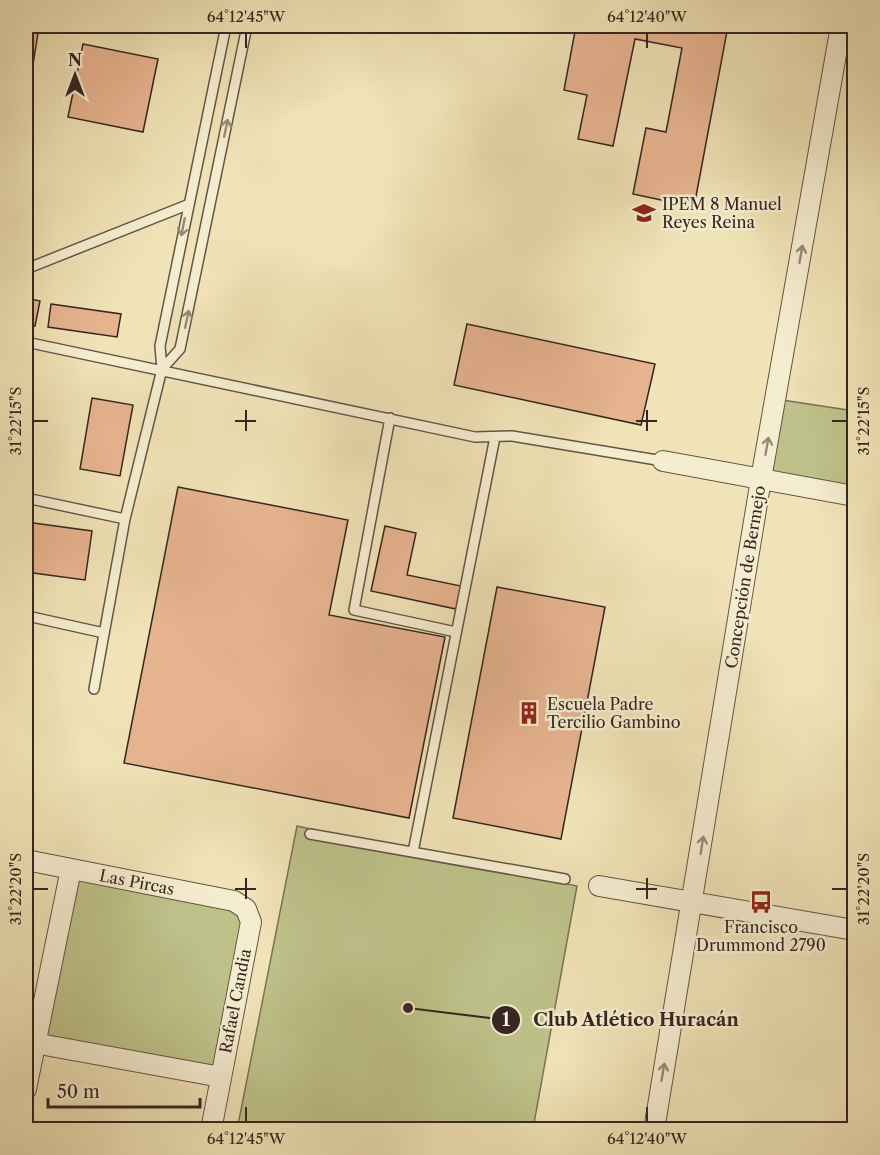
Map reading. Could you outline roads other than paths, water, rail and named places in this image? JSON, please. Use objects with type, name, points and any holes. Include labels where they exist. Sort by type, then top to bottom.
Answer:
[{"type":"street","name":"Concepción de Bermejo","points":[[654,1130],[761,479],[841,26]]},
{"type":"street","points":[[663,461],[855,496]]},
{"type":"street","name":"Las Pircas","points":[[26,860],[234,901],[246,909]]},
{"type":"street","points":[[26,1089],[71,869]]},
{"type":"street","points":[[599,886],[855,930]]},
{"type":"street","name":"Rafael Candia","points":[[211,1130],[251,921],[246,909]]},
{"type":"street","points":[[34,1043],[220,1077]]},
{"type":"lane","points":[[94,689],[125,519],[162,369],[160,346],[187,205],[226,26]]},
{"type":"lane","points":[[162,369],[180,349],[247,26]]},
{"type":"lane","points":[[26,269],[187,205]]},
{"type":"lane","points":[[26,342],[475,437],[512,436],[663,461]]},
{"type":"lane","points":[[390,418],[354,610],[456,632]]},
{"type":"lane","points":[[413,852],[495,437]]},
{"type":"lane","points":[[26,498],[125,519]]},
{"type":"lane","points":[[32,617],[104,633]]},
{"type":"lane","points":[[310,834],[565,879]]},
{"type":"place","name":"IPEM 8 Manuel Reyes Reina","points":[[644,213]]},
{"type":"place","name":"Escuela Padre Tercilio Gambino","points":[[529,713]]},
{"type":"place","name":"Francisco Drummond 2790","points":[[761,902]]},
{"type":"place","name":"Club Atlético Huracán","points":[[408,1008]]}]
